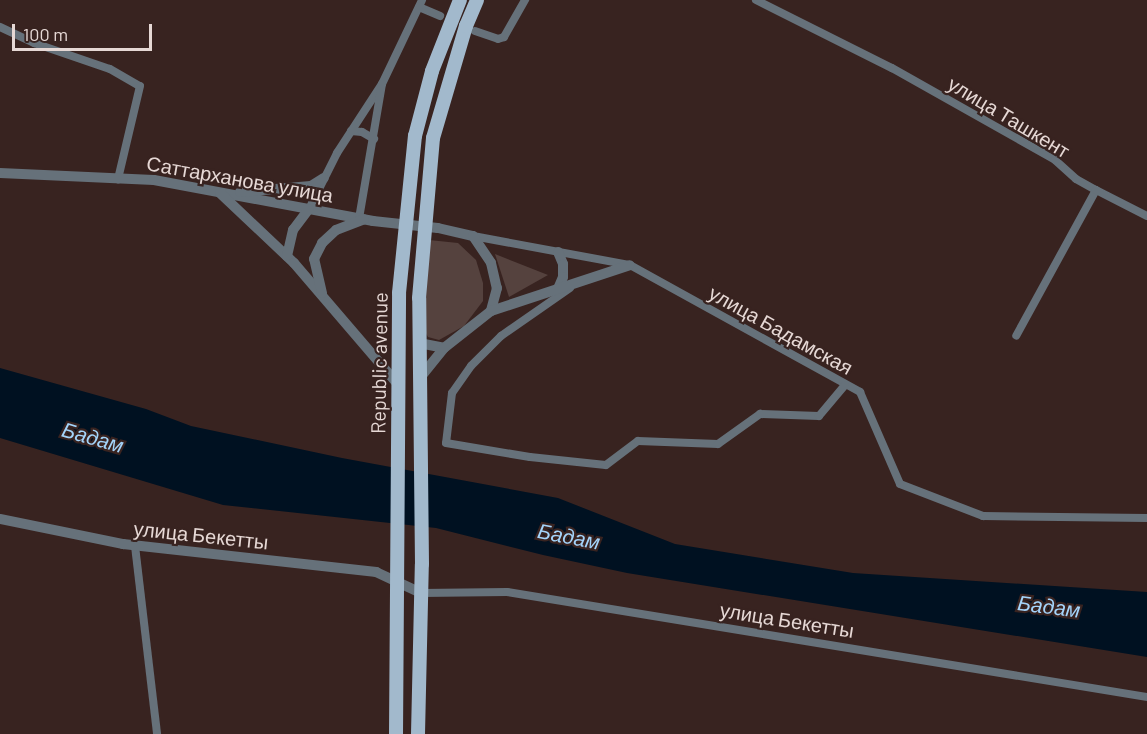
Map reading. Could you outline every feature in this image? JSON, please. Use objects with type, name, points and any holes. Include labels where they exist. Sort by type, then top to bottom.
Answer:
[{"type":"main road","name":"Republic avenue","points":[[396,734],[399,293],[415,136],[432,71],[460,0]]},
{"type":"main road","name":"Republic avenue","points":[[418,734],[422,588],[422,433],[418,379],[419,298],[434,138],[466,26],[477,0]]},
{"type":"street","points":[[475,31],[498,39],[504,37],[525,0]]},
{"type":"street","name":"улица Ташкент","points":[[756,0],[892,68],[1055,160],[1076,179],[1147,216]]},
{"type":"street","points":[[287,256],[293,230],[309,209],[351,131],[382,84],[420,4],[440,16]]},
{"type":"street","points":[[0,27],[34,43],[110,69],[140,86],[118,178]]},
{"type":"street","points":[[325,299],[318,281],[315,259],[322,243],[336,230],[362,219],[382,84]]},
{"type":"street","points":[[351,131],[362,132],[374,139]]},
{"type":"street","name":"Саттарханова улица","points":[[0,173],[154,180],[362,219],[438,228],[473,236]]},
{"type":"street","points":[[225,193],[311,186],[324,178]]},
{"type":"street","points":[[1016,336],[1096,190]]},
{"type":"street","points":[[225,193],[287,256],[397,383]]},
{"type":"street","points":[[473,236],[491,263],[497,288],[491,311]]},
{"type":"street","name":"улица Бадамская","points":[[473,236],[630,265],[860,392],[900,484],[983,516],[1147,518]]},
{"type":"street","points":[[558,252],[563,264],[563,277],[558,289]]},
{"type":"street","points":[[418,379],[444,348],[491,311],[630,265]]},
{"type":"street","points":[[578,282],[501,336],[471,366],[452,393],[447,443],[530,457],[606,465],[638,441],[718,444],[760,414],[819,416],[845,385]]},
{"type":"street","points":[[418,343],[444,348]]},
{"type":"street","name":"улица Бекетты","points":[[0,519],[135,546],[376,572],[422,588],[507,592],[1147,697]]},
{"type":"street","points":[[135,546],[158,734]]},
{"type":"shaded area","points":[[429,240],[458,243],[476,260],[483,283],[483,301],[464,326],[439,340],[428,337],[423,328]]},
{"type":"shaded area","points":[[495,254],[548,275],[509,297]]},
{"type":"water","name":"Бадам","points":[[0,368],[146,409],[191,426],[342,458],[558,498],[675,544],[853,573],[1147,592],[1147,657],[627,573],[436,528],[223,505],[0,438]]}]
